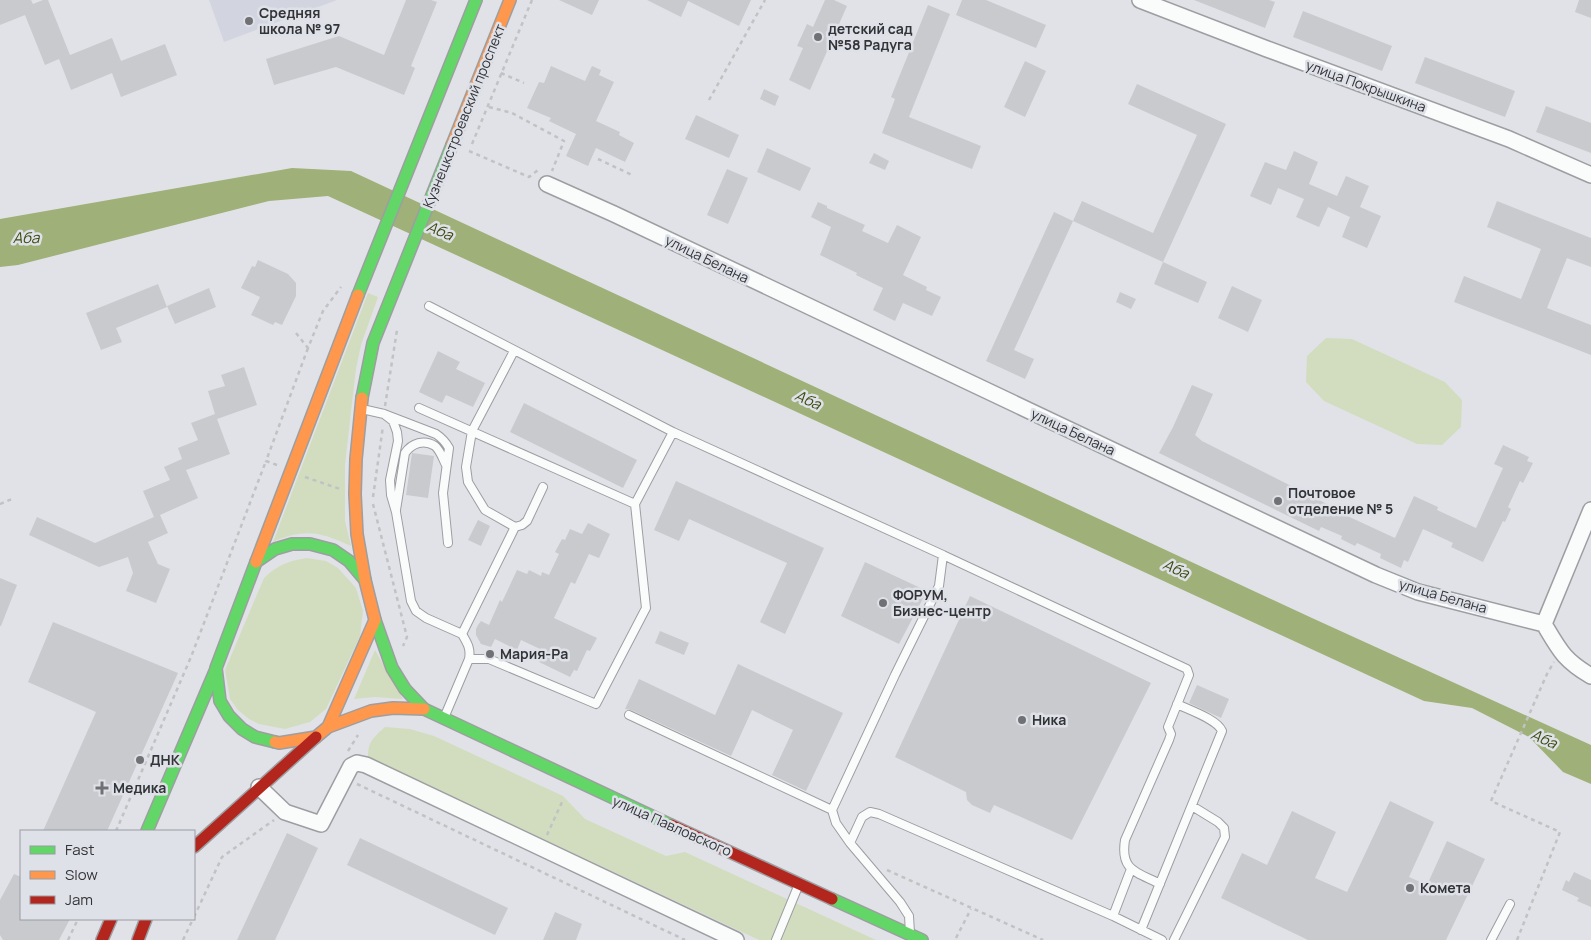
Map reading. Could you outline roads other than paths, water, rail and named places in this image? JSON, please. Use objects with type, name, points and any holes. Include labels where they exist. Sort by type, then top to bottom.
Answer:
[{"type":"main road","points":[[147,830],[216,668],[370,262],[476,0]]},
{"type":"main road","name":"Кузнецкстроевский проспект","points":[[365,580],[357,534],[356,459],[360,409],[372,343],[510,0]]},
{"type":"main road","points":[[195,846],[328,727],[376,620],[365,580],[349,561],[333,550],[310,544],[292,544],[275,549],[256,562]]},
{"type":"main road","name":"улица Павловского","points":[[376,620],[392,668],[405,689],[424,709],[908,937],[922,940]]},
{"type":"main road","points":[[216,668],[220,701],[229,716],[242,729],[255,737],[279,744],[316,736]]},
{"type":"main road","name":"улица Павловского","points":[[328,727],[371,711],[393,708],[424,709]]},
{"type":"main road","points":[[102,940],[111,920]]},
{"type":"main road","points":[[138,940],[146,920]]},
{"type":"street","name":"улица Покрышкина","points":[[1140,0],[1267,50],[1509,139],[1591,175]]},
{"type":"street","name":"улица Белана","points":[[547,184],[1376,575],[1418,592],[1544,624]]},
{"type":"street","points":[[1591,510],[1544,624],[1564,656],[1576,667],[1591,676]]},
{"type":"street","points":[[259,787],[286,812],[321,824],[351,766],[357,763],[366,765],[736,940]]},
{"type":"lane","points":[[428,306],[673,432],[1184,667],[1189,675],[1168,727],[1171,734],[1125,840],[1123,853],[1131,869],[1160,884]]},
{"type":"lane","points":[[514,351],[472,431],[466,467],[468,482],[485,510],[515,526],[522,525],[527,521],[543,487]]},
{"type":"lane","points":[[419,408],[635,504]]},
{"type":"lane","points":[[360,409],[384,414],[442,438],[448,448],[443,493],[448,543]]},
{"type":"lane","points":[[384,414],[393,421],[397,432],[398,441],[390,480],[391,495],[396,512],[409,592],[416,611],[426,618],[462,634],[471,652],[444,718]]},
{"type":"lane","points":[[469,658],[489,659],[596,704],[646,608],[635,504],[673,432]]},
{"type":"lane","points":[[396,512],[405,453],[410,446],[426,443],[435,446],[446,465]]},
{"type":"lane","points":[[462,634],[515,526]]},
{"type":"lane","points":[[908,937],[909,916],[900,902],[850,843],[836,823],[832,810],[939,586],[943,555]]},
{"type":"lane","points":[[1141,930],[1222,731],[1220,726],[1177,704]]},
{"type":"lane","points":[[630,715],[832,810]]},
{"type":"lane","points":[[1174,940],[1225,837],[1224,828],[1218,822],[1192,806]]},
{"type":"lane","points":[[850,843],[862,817],[870,812],[879,814],[1113,916],[1162,940]]},
{"type":"lane","points":[[1113,916],[1131,869]]},
{"type":"lane","points":[[776,940],[799,884]]},
{"type":"lane","points":[[1491,940],[1510,904]]},
{"type":"water","name":"Аба","points":[[292,168],[351,171],[1312,618],[1591,745],[1591,784],[1563,772],[1529,737],[1472,708],[1424,701],[328,196],[269,201],[18,265],[0,267],[0,219]]},
{"type":"place","name":"Средняя школа № 97","points":[[249,21]]},
{"type":"place","name":"детский сад №58 Радуга","points":[[818,37]]},
{"type":"place","name":"Почтовое отделение № 5","points":[[1278,501]]},
{"type":"place","name":"ФОРУМ, Бизнес-центр","points":[[883,603]]},
{"type":"place","name":"Мария-Ра","points":[[490,654]]},
{"type":"place","name":"Ника","points":[[1022,720]]},
{"type":"place","name":"ДНК","points":[[140,760]]},
{"type":"place","name":"Медика","points":[[102,788]]},
{"type":"place","name":"Комета","points":[[1410,888]]}]
